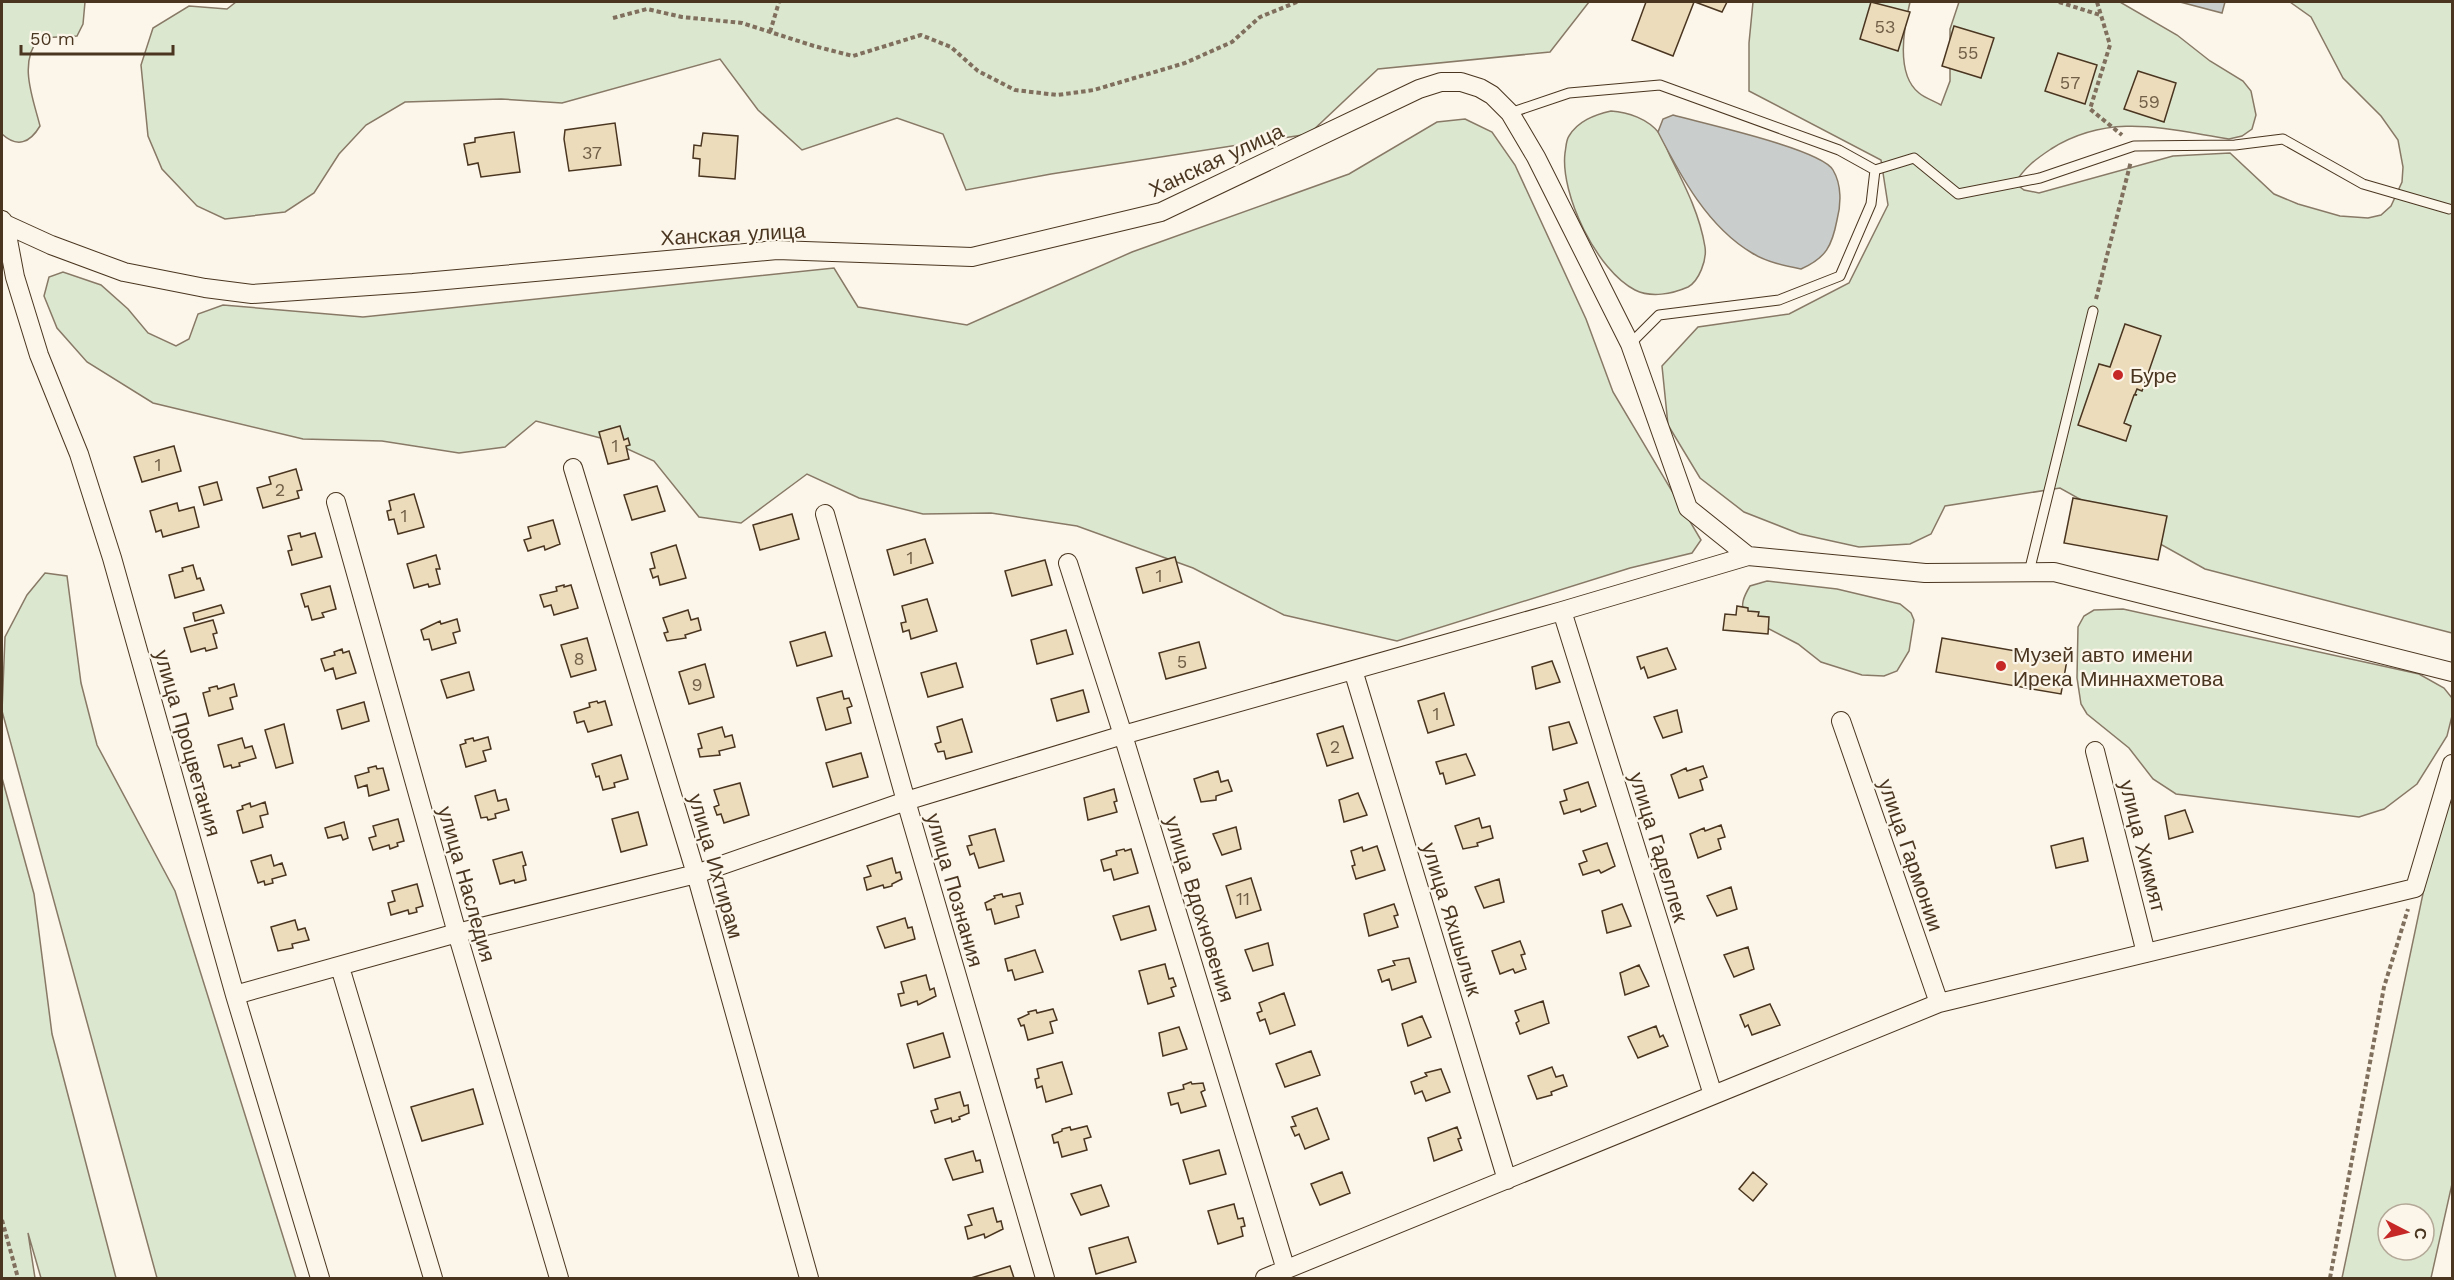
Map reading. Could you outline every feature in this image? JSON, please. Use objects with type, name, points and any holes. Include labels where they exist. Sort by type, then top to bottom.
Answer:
[{"type":"street","name":"Ханская улица","points":[[3,222],[51,245],[124,272],[205,288],[252,294],[413,283],[777,249],[972,257],[1161,212],[1419,89],[1441,82],[1461,82],[1480,88],[1492,95],[1510,113],[1536,157],[1630,344],[1688,508],[1748,556]]},
{"type":"street","name":"улица Процветания","points":[[3,222],[15,277],[39,355],[79,454],[112,558],[235,996],[320,1278]]},
{"type":"street","name":"улица Ихтирам","points":[[573,468],[696,874],[809,1278]]},
{"type":"street","name":"улица Наследия","points":[[336,502],[457,933],[559,1278]]},
{"type":"street","name":"улица Познания","points":[[825,514],[906,801],[1046,1278]]},
{"type":"street","points":[[235,996],[457,933],[696,874],[906,801],[1123,735],[1748,556],[1925,573],[2054,572],[2452,672]]},
{"type":"street","name":"улица Вдохновения","points":[[1068,563],[1123,735],[1286,1270]]},
{"type":"street","name":"улица Гаделлек","points":[[1562,611],[1713,1095]]},
{"type":"street","name":"улица Яхшылык","points":[[1353,670],[1507,1180]]},
{"type":"street","name":"улица Гармонии","points":[[1841,720],[1939,1004]]},
{"type":"street","name":"улица Хикмят","points":[[2095,751],[2146,952]]},
{"type":"street","points":[[1265,1278],[1939,1004],[2415,888],[2452,764]]},
{"type":"street","points":[[340,967],[433,1278]]},
{"type":"lane","points":[[1510,113],[1569,93],[1660,85],[1839,150],[1875,170],[1914,158],[1958,194],[2040,178],[2134,146],[2235,145],[2283,139],[2363,184],[2449,209]]},
{"type":"lane","points":[[1630,344],[1659,315],[1779,300],[1840,276],[1871,204],[1875,170]]},
{"type":"lane","points":[[2029,572],[2093,311]]},
{"type":"path","points":[[770,32],[779,2]]},
{"type":"path","points":[[613,18],[647,9],[682,17],[742,23],[853,56],[921,35],[951,47],[978,70],[1016,90],[1057,94],[1094,90],[1185,63],[1232,42],[1260,17],[1297,2]]},
{"type":"path","points":[[2059,2],[2101,15]]},
{"type":"path","points":[[2093,311],[2134,146],[2090,109],[2110,45],[2098,2]]},
{"type":"path","points":[[2330,1278],[2384,987],[2415,888]]},
{"type":"path","points":[[2,1220],[18,1278]]},
{"type":"green space","points":[[2,2],[85,2],[83,24],[77,36],[39,38],[33,48],[29,58],[29,81],[40,126],[28,140],[23,142],[13,141],[2,134]]},
{"type":"green space","points":[[236,2],[1589,2],[1550,52],[1378,69],[1309,134],[1051,174],[966,190],[943,134],[897,118],[802,150],[758,110],[720,59],[562,103],[501,99],[405,102],[366,125],[339,154],[314,193],[285,212],[225,219],[197,206],[162,169],[148,136],[141,65],[153,28],[189,6],[227,9]]},
{"type":"green space","points":[[1753,2],[1910,2],[1903,50],[1907,74],[1911,85],[1919,93],[1941,105],[1950,81],[1950,29],[1959,2],[2120,2],[2177,35],[2210,61],[2243,81],[2251,91],[2256,115],[2252,129],[2242,136],[2229,139],[2138,126],[2095,130],[2051,149],[2031,164],[2015,183],[2024,190],[2039,193],[2173,156],[2230,153],[2274,194],[2298,204],[2340,216],[2368,218],[2381,215],[2391,206],[2402,182],[2403,167],[2398,140],[2381,116],[2343,78],[2311,17],[2290,2],[2452,2],[2452,633],[2205,569],[2060,488],[1945,506],[1931,534],[1910,544],[1859,547],[1800,534],[1744,512],[1700,478],[1668,425],[1662,366],[1698,327],[1789,314],[1849,283],[1888,205],[1881,160],[1749,91],[1749,43]]},
{"type":"green space","points":[[1611,111],[1637,117],[1659,133],[1687,190],[1700,224],[1705,247],[1699,275],[1688,287],[1675,292],[1655,294],[1635,290],[1607,266],[1584,230],[1568,189],[1565,170],[1567,140],[1582,123]]},
{"type":"green space","points":[[1465,119],[1492,132],[1515,165],[1586,319],[1613,392],[1701,540],[1692,553],[1630,568],[1397,641],[1284,615],[1193,568],[1077,526],[991,513],[923,514],[859,498],[807,474],[741,523],[699,517],[654,461],[608,440],[536,421],[505,447],[459,453],[382,441],[303,439],[153,403],[87,362],[57,328],[44,296],[49,277],[63,272],[101,285],[128,309],[148,333],[176,346],[189,339],[198,314],[223,305],[363,317],[834,268],[858,307],[967,325],[1132,252],[1349,174],[1437,122]]},
{"type":"green space","points":[[45,573],[67,576],[81,683],[97,745],[175,891],[296,1278],[157,1278],[2,711],[5,637],[27,595]]},
{"type":"green space","points":[[1767,581],[1837,589],[1900,604],[1911,613],[1914,620],[1909,651],[1897,671],[1884,676],[1862,675],[1821,662],[1798,644],[1746,617],[1744,597],[1750,586]]},
{"type":"green space","points":[[2123,609],[2419,674],[2444,688],[2452,698],[2452,716],[2447,736],[2417,784],[2384,809],[2359,817],[2176,794],[2153,779],[2129,748],[2087,714],[2081,704],[2077,678],[2078,627],[2084,616],[2094,610]]},
{"type":"green space","points":[[2452,756],[2452,1184],[2436,1256],[2436,1202],[2376,1202],[2376,1262],[2435,1262],[2431,1278],[2342,1278]]},
{"type":"green space","points":[[2,778],[34,894],[52,1034],[116,1278],[41,1278],[28,1233],[35,1278],[2,1278]]},
{"type":"shaded area","points":[[2180,2],[2225,2],[2222,13]]},
{"type":"shaded area","points":[[1673,115],[1784,145],[1824,162],[1833,170],[1839,188],[1839,208],[1833,237],[1822,256],[1801,269],[1783,265],[1752,253],[1722,229],[1697,200],[1658,132],[1663,119]]},
{"type":"building","points":[[1646,2],[1694,2],[1673,56],[1632,40]]},
{"type":"building","points":[[1695,2],[1727,2],[1722,12]]},
{"type":"building","points":[[1871,2],[1910,12],[1898,51],[1860,39]]},
{"type":"building","points":[[1954,26],[1994,38],[1981,78],[1942,66]]},
{"type":"building","points":[[2058,53],[2097,65],[2085,104],[2045,91]]},
{"type":"building","points":[[2138,71],[2176,83],[2164,122],[2124,109]]},
{"type":"building","points":[[615,123],[621,165],[569,171],[564,139],[565,130]]},
{"type":"building","points":[[514,132],[520,172],[481,177],[478,163],[468,165],[464,144],[475,142],[475,138]]},
{"type":"building","points":[[703,133],[738,136],[735,179],[699,176],[700,159],[693,158],[694,145],[701,146]]},
{"type":"building","points":[[2125,324],[2161,336],[2142,391],[2137,389],[2135,394],[2137,395],[2134,395],[2124,423],[2131,426],[2126,441],[2078,425],[2099,364],[2110,367]]},
{"type":"building","points":[[620,426],[624,440],[628,438],[630,445],[626,446],[629,459],[608,464],[599,432]]},
{"type":"building","points":[[174,446],[181,471],[142,482],[134,457]]},
{"type":"building","points":[[296,469],[302,490],[297,491],[299,498],[263,508],[257,488],[271,484],[269,477]]},
{"type":"building","points":[[217,482],[222,500],[204,505],[199,487]]},
{"type":"building","points":[[657,486],[665,511],[632,520],[624,495]]},
{"type":"building","points":[[414,494],[424,527],[398,534],[394,519],[389,520],[387,511],[391,510],[389,501]]},
{"type":"building","points":[[2073,498],[2167,516],[2158,560],[2064,543]]},
{"type":"building","points":[[177,503],[179,511],[194,507],[199,527],[163,537],[161,530],[156,532],[150,511]]},
{"type":"building","points":[[792,514],[799,539],[760,550],[753,525]]},
{"type":"building","points":[[553,520],[560,544],[545,550],[544,546],[528,551],[524,540],[531,538],[528,527]]},
{"type":"building","points":[[300,533],[301,537],[315,533],[322,557],[292,565],[288,551],[292,550],[288,536]]},
{"type":"building","points":[[925,539],[933,563],[894,575],[887,550]]},
{"type":"building","points":[[676,545],[686,578],[660,585],[658,576],[653,578],[650,569],[655,568],[651,553]]},
{"type":"building","points":[[436,555],[440,569],[436,569],[440,584],[429,587],[428,584],[414,588],[407,564]]},
{"type":"building","points":[[1175,557],[1182,582],[1143,593],[1136,568]]},
{"type":"building","points":[[1045,560],[1052,585],[1012,596],[1005,571]]},
{"type":"building","points":[[193,565],[197,579],[200,578],[204,590],[175,598],[169,575]]},
{"type":"building","points":[[564,585],[564,587],[571,585],[578,608],[554,615],[551,605],[544,607],[540,595],[557,591],[556,587]]},
{"type":"building","points":[[330,586],[336,609],[322,613],[324,617],[312,620],[301,594]]},
{"type":"building","points":[[927,599],[937,631],[911,639],[909,630],[903,632],[901,623],[906,622],[902,606]]},
{"type":"building","points":[[221,605],[224,613],[195,621],[193,613]]},
{"type":"building","points":[[1737,606],[1748,608],[1748,611],[1759,612],[1758,616],[1769,617],[1768,634],[1723,630],[1725,614],[1736,615]]},
{"type":"building","points":[[688,610],[691,620],[698,618],[701,630],[685,635],[686,638],[667,641],[664,633],[668,632],[663,618]]},
{"type":"building","points":[[457,619],[460,631],[453,633],[456,643],[432,650],[429,639],[424,640],[421,630],[440,621],[441,624]]},
{"type":"building","points":[[213,620],[217,633],[213,634],[217,648],[206,651],[205,648],[191,652],[184,628]]},
{"type":"building","points":[[1066,630],[1073,654],[1037,664],[1031,640]]},
{"type":"building","points":[[825,632],[832,656],[797,666],[790,642]]},
{"type":"building","points":[[587,638],[596,670],[571,677],[561,645]]},
{"type":"building","name":"Музей авто имени Ирека Миннахметова","points":[[1942,638],[2067,660],[2061,694],[1936,672]]},
{"type":"building","points":[[1199,642],[1206,668],[1166,679],[1159,653]]},
{"type":"building","points":[[1667,648],[1676,669],[1648,678],[1644,667],[1641,669],[1637,657]]},
{"type":"building","points":[[342,649],[343,653],[349,651],[356,673],[336,679],[333,668],[325,671],[321,659],[335,655],[334,652]]},
{"type":"building","points":[[1552,661],[1560,682],[1536,689],[1532,667]]},
{"type":"building","points":[[956,663],[963,687],[928,697],[921,673]]},
{"type":"building","points":[[705,664],[714,697],[689,704],[679,672]]},
{"type":"building","points":[[469,672],[474,690],[447,698],[441,680]]},
{"type":"building","points":[[234,684],[237,696],[230,698],[233,709],[209,716],[203,693],[210,691],[209,688],[217,686],[218,689]]},
{"type":"building","points":[[1083,690],[1089,712],[1057,721],[1051,699]]},
{"type":"building","points":[[842,691],[844,699],[849,698],[852,706],[847,708],[851,723],[826,730],[817,698]]},
{"type":"building","points":[[1444,693],[1454,725],[1428,733],[1418,701]]},
{"type":"building","points":[[597,701],[598,703],[605,701],[612,725],[588,732],[584,721],[577,723],[574,712],[590,707],[589,703]]},
{"type":"building","points":[[364,702],[369,721],[342,729],[337,710]]},
{"type":"building","points":[[1677,710],[1682,732],[1663,738],[1654,717]]},
{"type":"building","points":[[962,719],[972,752],[946,759],[944,751],[938,752],[935,744],[941,742],[937,727]]},
{"type":"building","points":[[1569,722],[1577,743],[1553,750],[1549,727]]},
{"type":"building","points":[[284,724],[293,763],[276,768],[265,730]]},
{"type":"building","points":[[1343,726],[1353,758],[1327,766],[1317,734]]},
{"type":"building","points":[[722,727],[725,737],[732,735],[735,747],[719,751],[720,755],[700,757],[698,749],[702,748],[698,734]]},
{"type":"building","points":[[488,737],[491,749],[483,751],[486,761],[466,767],[460,745],[466,743],[465,740],[473,738],[474,741]]},
{"type":"building","points":[[242,738],[245,748],[252,746],[256,758],[239,763],[240,766],[224,767],[218,745]]},
{"type":"building","points":[[861,753],[868,777],[833,787],[826,763]]},
{"type":"building","points":[[1466,754],[1475,775],[1446,784],[1443,773],[1440,774],[1436,762]]},
{"type":"building","points":[[621,755],[628,779],[614,783],[615,787],[603,790],[592,764]]},
{"type":"building","points":[[376,766],[377,769],[383,768],[389,790],[369,796],[367,785],[358,788],[355,776],[369,772],[368,768]]},
{"type":"building","points":[[1703,766],[1707,777],[1700,780],[1703,790],[1679,798],[1671,775],[1686,768],[1687,771]]},
{"type":"building","points":[[1218,771],[1221,782],[1228,780],[1232,791],[1216,796],[1216,800],[1201,802],[1194,779]]},
{"type":"building","points":[[1588,782],[1596,806],[1581,812],[1580,809],[1564,814],[1560,802],[1567,800],[1564,790]]},
{"type":"building","points":[[740,783],[749,815],[724,823],[721,814],[717,815],[714,807],[719,805],[714,790]]},
{"type":"building","points":[[1114,789],[1117,812],[1088,820],[1084,798]]},
{"type":"building","points":[[495,790],[498,801],[506,799],[509,810],[495,814],[496,818],[488,820],[487,817],[481,818],[475,796]]},
{"type":"building","points":[[1358,793],[1367,815],[1344,822],[1339,800]]},
{"type":"building","points":[[265,802],[268,814],[260,816],[263,827],[243,833],[237,811],[250,803],[251,807]]},
{"type":"building","points":[[2185,810],[2193,832],[2169,839],[2165,816]]},
{"type":"building","points":[[638,812],[647,845],[621,852],[612,819]]},
{"type":"building","points":[[1479,818],[1482,828],[1490,826],[1493,838],[1477,843],[1478,846],[1463,849],[1455,826]]},
{"type":"building","points":[[398,819],[404,841],[390,849],[389,845],[373,850],[369,838],[376,836],[373,826]]},
{"type":"building","points":[[344,822],[348,838],[343,840],[341,835],[328,838],[325,828]]},
{"type":"building","points":[[1721,825],[1725,837],[1718,839],[1721,849],[1698,858],[1690,834],[1704,828],[1705,831]]},
{"type":"building","points":[[1236,827],[1241,849],[1222,855],[1213,834]]},
{"type":"building","points":[[995,829],[1004,861],[979,868],[974,853],[970,855],[967,846],[972,845],[969,836]]},
{"type":"building","points":[[2083,838],[2088,861],[2056,868],[2051,846]]},
{"type":"building","points":[[1607,843],[1615,866],[1601,873],[1599,870],[1583,875],[1579,864],[1587,861],[1583,851]]},
{"type":"building","points":[[1377,846],[1385,870],[1356,879],[1351,851],[1362,847],[1363,851]]},
{"type":"building","points":[[1124,849],[1125,851],[1131,849],[1138,873],[1114,880],[1111,869],[1104,871],[1101,860],[1117,855],[1116,851]]},
{"type":"building","points":[[522,852],[526,865],[523,866],[526,880],[515,883],[514,880],[500,884],[493,860]]},
{"type":"building","points":[[271,855],[274,866],[282,863],[286,875],[272,879],[273,883],[265,885],[264,881],[258,883],[251,861]]},
{"type":"building","points":[[892,858],[896,873],[900,872],[902,879],[892,886],[884,888],[883,885],[867,890],[864,878],[871,876],[867,866]]},
{"type":"building","points":[[1251,878],[1261,910],[1236,918],[1226,886]]},
{"type":"building","points":[[1499,879],[1504,902],[1484,908],[1475,887]]},
{"type":"building","points":[[417,884],[423,906],[416,908],[417,912],[409,914],[408,910],[391,915],[388,903],[395,901],[392,891]]},
{"type":"building","points":[[1731,887],[1737,909],[1717,916],[1707,896]]},
{"type":"building","points":[[1020,893],[1023,904],[1016,906],[1019,917],[995,924],[991,909],[987,910],[985,903],[995,898],[994,896],[1002,894],[1003,897]]},
{"type":"building","points":[[1394,904],[1398,915],[1394,916],[1398,927],[1369,936],[1364,914]]},
{"type":"building","points":[[1622,904],[1631,926],[1607,933],[1602,911]]},
{"type":"building","points":[[1149,906],[1156,930],[1121,940],[1113,916]]},
{"type":"building","points":[[905,918],[908,928],[912,927],[915,939],[885,948],[877,927]]},
{"type":"building","points":[[295,920],[298,930],[305,928],[309,940],[292,944],[293,948],[278,951],[271,927]]},
{"type":"building","points":[[1520,941],[1525,954],[1521,955],[1526,969],[1515,973],[1513,969],[1500,974],[1492,951]]},
{"type":"building","points":[[1268,943],[1273,965],[1253,971],[1245,950]]},
{"type":"building","points":[[1748,947],[1754,969],[1734,977],[1724,955]]},
{"type":"building","points":[[1035,950],[1043,972],[1015,980],[1012,970],[1008,971],[1005,959]]},
{"type":"building","points":[[1409,958],[1416,982],[1392,990],[1389,979],[1382,982],[1378,970],[1395,965],[1393,961]]},
{"type":"building","points":[[1165,964],[1169,979],[1173,978],[1176,986],[1171,988],[1174,996],[1148,1004],[1139,971]]},
{"type":"building","points":[[1639,965],[1649,986],[1625,995],[1620,973]]},
{"type":"building","points":[[926,975],[930,990],[934,988],[936,996],[918,1005],[917,1001],[901,1006],[898,994],[904,993],[901,982]]},
{"type":"building","points":[[1284,993],[1295,1025],[1270,1034],[1265,1019],[1260,1021],[1257,1013],[1262,1011],[1259,1003]]},
{"type":"building","points":[[1543,1001],[1549,1023],[1520,1034],[1515,1011]]},
{"type":"building","points":[[1770,1004],[1780,1025],[1752,1035],[1748,1025],[1745,1027],[1740,1015]]},
{"type":"building","points":[[1053,1009],[1057,1020],[1050,1022],[1053,1033],[1028,1040],[1024,1025],[1021,1026],[1018,1019],[1029,1014],[1028,1012],[1036,1010],[1037,1013]]},
{"type":"building","points":[[1422,1016],[1431,1037],[1408,1046],[1402,1024]]},
{"type":"building","points":[[1656,1026],[1660,1037],[1663,1035],[1668,1046],[1638,1058],[1628,1037]]},
{"type":"building","points":[[1179,1027],[1187,1049],[1163,1056],[1159,1033]]},
{"type":"building","points":[[943,1033],[950,1057],[914,1068],[907,1044]]},
{"type":"building","points":[[1311,1051],[1320,1075],[1285,1087],[1276,1064]]},
{"type":"building","points":[[1062,1062],[1072,1094],[1046,1102],[1042,1086],[1037,1088],[1035,1079],[1039,1078],[1037,1069]]},
{"type":"building","points":[[1552,1067],[1556,1077],[1563,1075],[1567,1086],[1551,1092],[1552,1095],[1537,1099],[1528,1076]]},
{"type":"building","points":[[1441,1069],[1450,1092],[1426,1101],[1422,1091],[1415,1094],[1411,1082],[1427,1076],[1425,1073]]},
{"type":"building","points":[[1191,1082],[1192,1084],[1203,1083],[1205,1090],[1201,1092],[1206,1106],[1181,1113],[1178,1103],[1171,1105],[1168,1093],[1184,1089],[1183,1085]]},
{"type":"building","points":[[473,1089],[483,1124],[422,1141],[411,1107]]},
{"type":"building","points":[[960,1092],[964,1106],[968,1105],[969,1113],[952,1122],[951,1118],[935,1123],[931,1111],[938,1109],[935,1099]]},
{"type":"building","points":[[1317,1108],[1329,1139],[1305,1149],[1299,1134],[1295,1136],[1291,1127],[1296,1126],[1292,1117]]},
{"type":"building","points":[[1087,1126],[1091,1137],[1084,1139],[1087,1150],[1062,1157],[1058,1142],[1054,1143],[1052,1135],[1062,1129],[1070,1127],[1071,1130]]},
{"type":"building","points":[[1457,1127],[1462,1150],[1434,1161],[1428,1138]]},
{"type":"building","points":[[1219,1150],[1226,1174],[1190,1184],[1183,1160]]},
{"type":"building","points":[[973,1151],[976,1161],[980,1160],[983,1172],[953,1180],[945,1159]]},
{"type":"building","points":[[1342,1172],[1350,1193],[1320,1205],[1311,1184]]},
{"type":"building","points":[[1753,1172],[1767,1184],[1753,1201],[1739,1189]]},
{"type":"building","points":[[1101,1185],[1109,1206],[1081,1215],[1071,1194]]},
{"type":"building","points":[[1234,1204],[1238,1219],[1243,1218],[1245,1226],[1241,1227],[1243,1236],[1218,1244],[1208,1211]]},
{"type":"building","points":[[993,1208],[997,1222],[1001,1221],[1003,1229],[985,1238],[984,1234],[968,1239],[965,1227],[972,1225],[968,1215]]},
{"type":"building","points":[[1128,1237],[1136,1262],[1096,1274],[1089,1248]]},
{"type":"building","points":[[1010,1266],[1014,1278],[971,1278]]},
{"type":"place","name":"Буре","points":[[2118,375]]},
{"type":"place","name":"Музей авто имени Ирека Миннахметова","points":[[2001,666]]}]
